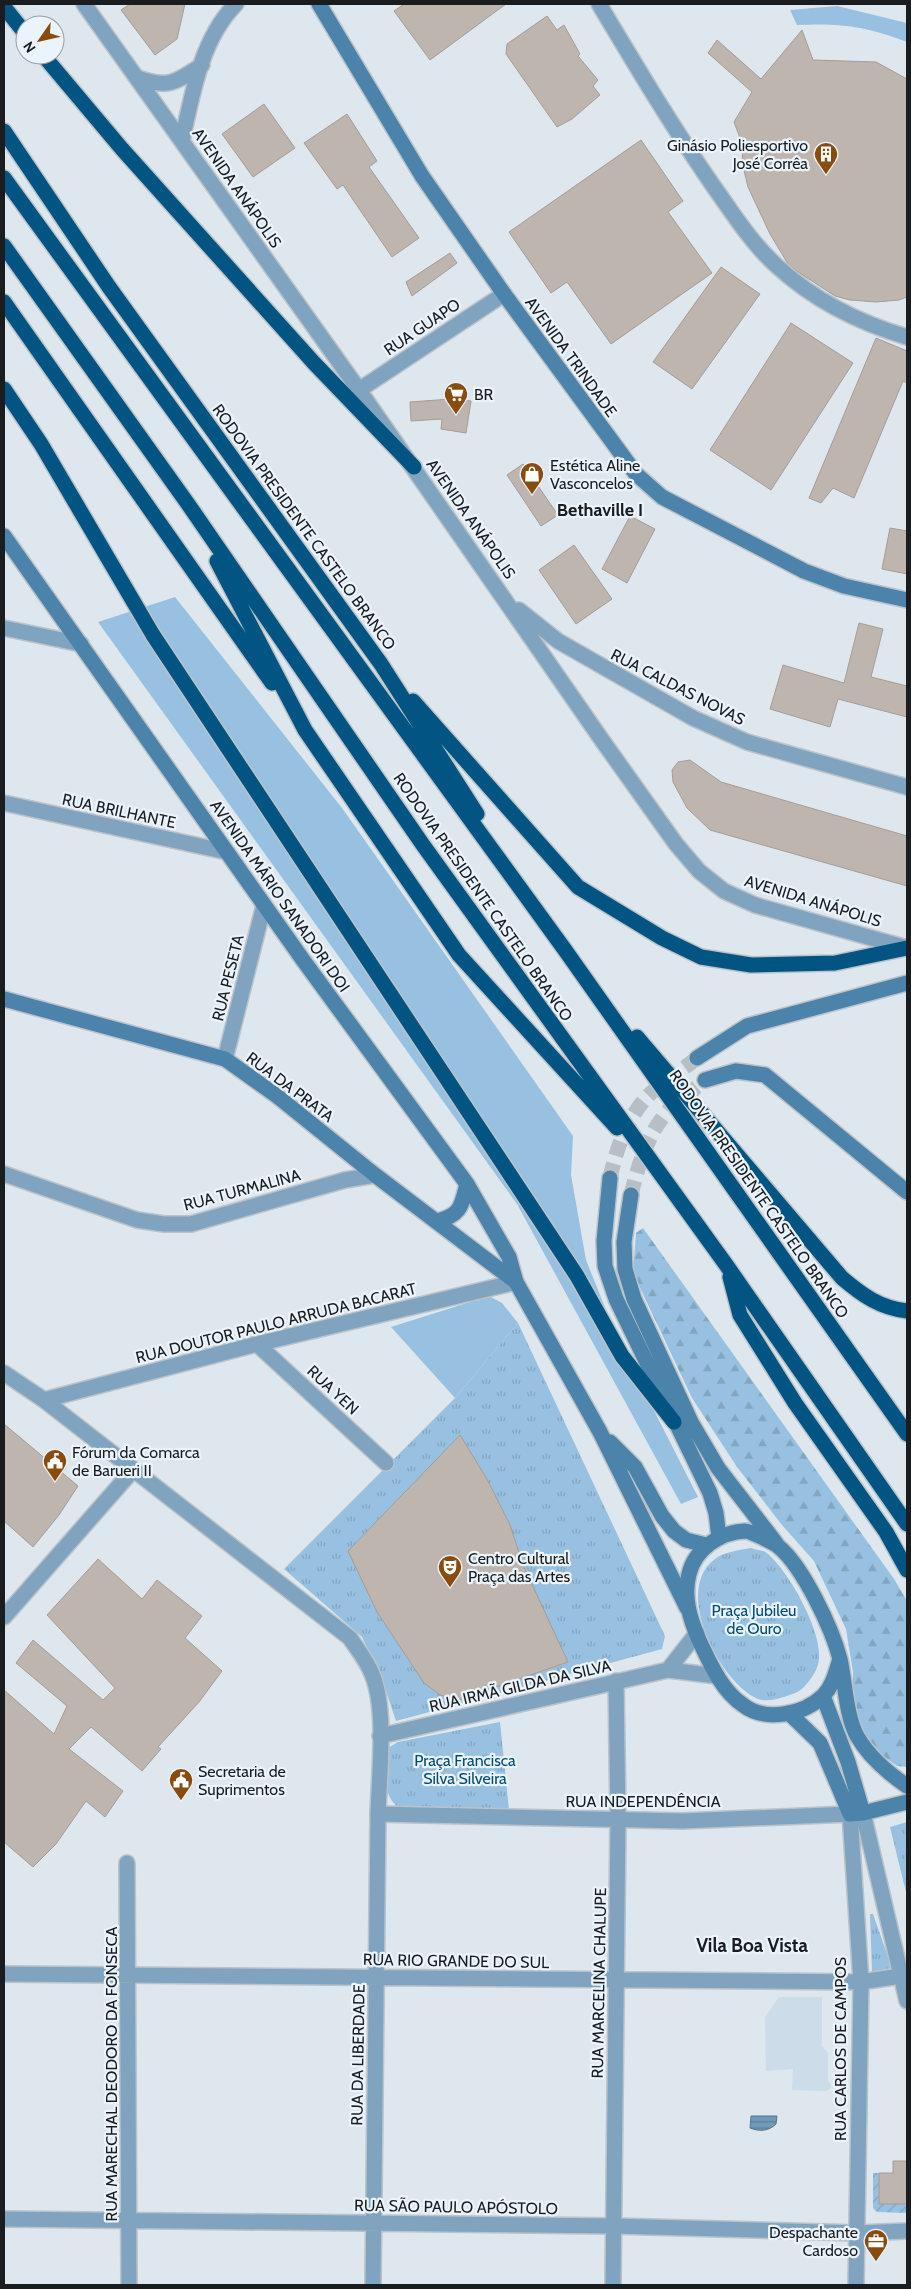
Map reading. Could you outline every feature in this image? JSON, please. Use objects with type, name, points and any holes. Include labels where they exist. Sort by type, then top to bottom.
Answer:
[{"type":"highway","points":[[4,6],[15,20]]},
{"type":"highway","points":[[51,65],[122,149],[314,363],[414,467]]},
{"type":"highway","name":"RODOVIA PRESIDENTE CASTELO BRANCO","points":[[4,131],[109,287],[381,664],[565,950]]},
{"type":"highway","name":"RODOVIA PRESIDENTE CASTELO BRANCO","points":[[4,178],[565,950],[907,1434]]},
{"type":"highway","name":"RODOVIA PRESIDENTE CASTELO BRANCO","points":[[4,246],[188,504],[423,845],[727,1266],[907,1524]]},
{"type":"highway","name":"RODOVIA PRESIDENTE CASTELO BRANCO","points":[[4,302],[305,730],[459,954],[667,1184]]},
{"type":"highway","points":[[4,389],[41,444],[153,635],[576,1276],[622,1356],[674,1422]]},
{"type":"highway","name":"RODOVIA PRESIDENTE CASTELO BRANCO","points":[[188,504],[305,730]]},
{"type":"highway","points":[[283,562],[381,664],[578,887],[662,938],[701,956],[751,965],[835,963],[907,948]]},
{"type":"highway","points":[[565,950],[842,1278],[866,1298],[886,1307],[907,1311]]},
{"type":"highway","points":[[727,1266],[740,1315],[795,1404],[886,1532],[907,1570]]},
{"type":"main road","name":"AVENIDA TRINDADE","points":[[319,4],[422,176],[504,294],[636,474],[662,498],[804,572],[844,586],[907,600]]},
{"type":"main road","name":"AVENIDA MÁRIO SANADORI DOI","points":[[4,536],[264,905],[468,1184],[509,1257],[516,1282]]},
{"type":"main road","points":[[698,1058],[747,1026],[907,983]]},
{"type":"main road","name":"RUA DA PRATA","points":[[4,998],[225,1059],[277,1096],[375,1175],[516,1282]]},
{"type":"main road","points":[[705,1080],[736,1071],[765,1075],[907,1192]]},
{"type":"main road","points":[[610,1178],[604,1241],[605,1266],[616,1299],[710,1493],[716,1512],[719,1538]]},
{"type":"main road","points":[[437,1221],[451,1218],[458,1212],[468,1184]]},
{"type":"main road","points":[[631,1195],[624,1242],[625,1269],[634,1298],[691,1422],[718,1468],[804,1577],[840,1658],[856,1735],[889,1774],[907,1786]]},
{"type":"main road","points":[[516,1282],[600,1432],[687,1608],[717,1676],[732,1697],[744,1706],[764,1715],[799,1711],[823,1696],[832,1683],[840,1658]]},
{"type":"main road","points":[[600,1432],[635,1467],[662,1516],[674,1531],[686,1540],[706,1546]]},
{"type":"main road","points":[[687,1608],[689,1574],[706,1546],[719,1538],[746,1531],[779,1546]]},
{"type":"main road","points":[[823,1696],[848,1762],[857,1813]]},
{"type":"main road","points":[[789,1713],[820,1743],[857,1813]]},
{"type":"main road","name":"RUA INDEPENDÊNCIA","points":[[857,1813],[907,1802]]},
{"type":"street","name":"AVENIDA ANÁPOLIS","points":[[84,4],[414,467],[604,743],[676,844],[698,871],[724,891],[755,905],[907,948]]},
{"type":"street","points":[[182,141],[212,35],[236,4]]},
{"type":"street","points":[[599,4],[696,160],[748,235],[778,267],[812,294],[854,317],[907,337]]},
{"type":"street","points":[[138,78],[157,84],[168,83],[179,80],[202,65]]},
{"type":"street","name":"RUA GUAPO","points":[[359,390],[504,294]]},
{"type":"street","name":"RUA CALDAS NOVAS","points":[[507,600],[558,641],[692,718],[748,742],[907,787]]},
{"type":"street","points":[[4,628],[81,644]]},
{"type":"street","name":"RUA BRILHANTE","points":[[4,803],[227,852]]},
{"type":"street","name":"RUA PESETA","points":[[225,1059],[264,905]]},
{"type":"street","name":"RUA TURMALINA","points":[[4,1174],[137,1220],[164,1224],[191,1224],[346,1180],[375,1175]]},
{"type":"street","name":"RUA DOUTOR PAULO ARRUDA BACARAT","points":[[44,1400],[257,1344],[516,1282]]},
{"type":"street","name":"RUA YEN","points":[[257,1344],[386,1463]]},
{"type":"street","name":"RUA DA LIBERDADE","points":[[4,1373],[44,1400],[350,1638],[372,1674],[378,1691],[380,1736],[373,2285]]},
{"type":"street","points":[[4,1617],[133,1470]]},
{"type":"street","points":[[668,1670],[697,1633]]},
{"type":"street","name":"RUA IRMÃ GILDA DA SILVA","points":[[380,1736],[668,1670],[717,1676]]},
{"type":"street","name":"RUA MARCELINA CHALUPE","points":[[613,2285],[618,1819],[616,1682]]},
{"type":"street","points":[[857,1813],[904,1976],[907,2000]]},
{"type":"street","name":"RUA INDEPENDÊNCIA","points":[[378,1814],[682,1821],[857,1813]]},
{"type":"street","name":"RUA CARLOS DE CAMPOS","points":[[856,2285],[860,1982],[857,1813]]},
{"type":"street","name":"RUA MARECHAL DEODORO DA FONSECA","points":[[127,1864],[128,2285]]},
{"type":"street","name":"RUA RIO GRANDE DO SUL","points":[[4,1974],[860,1982],[904,1976]]},
{"type":"street","name":"RUA SÃO PAULO APÓSTOLO","points":[[4,2219],[614,2226],[858,2233],[907,2231]]},
{"type":"shaded area","points":[[779,1997],[822,1997],[822,2046],[828,2053],[828,2081],[831,2085],[831,2088],[826,2091],[792,2090],[793,2069],[766,2071],[765,2017]]},
{"type":"shaded area","points":[[751,2116],[777,2116],[776,2124],[761,2130],[750,2128]]},
{"type":"green space","points":[[837,6],[907,23],[907,42],[866,29],[840,25],[797,25],[790,10]]},
{"type":"green space","points":[[175,597],[342,808],[573,1136],[571,1175],[586,1260],[619,1342],[698,1497],[681,1504],[517,1204],[98,622]]},
{"type":"green space","points":[[643,1228],[894,1579],[907,1601],[907,1767],[897,1766],[872,1748],[857,1721],[852,1701],[853,1672],[846,1629],[814,1561],[782,1525],[737,1467],[692,1398],[633,1273],[636,1233]]},
{"type":"green space","points":[[489,1296],[502,1303],[518,1323],[455,1398],[391,1327]]},
{"type":"green space","points":[[518,1323],[665,1636],[662,1649],[396,1721],[381,1676],[362,1637],[284,1569],[455,1398]]},
{"type":"green space","name":"Praça Jubileu de Ouro","points":[[751,1548],[766,1553],[776,1562],[794,1587],[809,1617],[818,1646],[818,1666],[804,1687],[795,1693],[771,1700],[758,1699],[743,1690],[729,1675],[716,1656],[706,1635],[700,1613],[698,1592],[703,1573],[715,1559],[732,1552]]},
{"type":"green space","name":"Praça Francisca Silva Silveira","points":[[500,1722],[509,1810],[402,1810],[390,1798],[386,1783],[388,1748],[398,1742]]},
{"type":"green space","points":[[907,1822],[907,1896],[890,1827]]},
{"type":"green space","points":[[870,1914],[873,1914],[892,1968],[872,1972]]},
{"type":"green space","points":[[873,2173],[879,2173],[879,2204],[907,2204],[907,2213],[877,2212],[873,2208]]},
{"type":"building","points":[[130,4],[185,4],[177,39],[155,55],[121,10]]},
{"type":"building","points":[[404,4],[506,4],[430,60],[394,11]]},
{"type":"building","points":[[547,16],[557,30],[564,25],[580,54],[578,56],[598,80],[593,86],[600,95],[572,119],[557,127],[506,54],[507,44]]},
{"type":"building","name":"Ginásio Poliesportivo José Corrêa","points":[[802,30],[813,60],[876,62],[907,79],[907,297],[899,300],[876,302],[850,300],[835,296],[798,272],[788,264],[770,234],[748,187],[742,162],[743,146],[734,122],[752,92],[708,53],[717,40],[761,79]]},
{"type":"building","points":[[264,104],[295,148],[253,177],[222,134]]},
{"type":"building","points":[[347,114],[377,161],[369,167],[419,238],[392,257],[343,185],[337,189],[304,143]]},
{"type":"building","points":[[641,140],[683,201],[668,212],[712,273],[611,344],[567,282],[551,293],[509,232]]},
{"type":"building","points":[[450,253],[457,263],[412,296],[406,282]]},
{"type":"building","points":[[721,267],[760,294],[692,389],[653,362]]},
{"type":"building","points":[[791,323],[853,363],[771,490],[710,450]]},
{"type":"building","points":[[876,338],[907,351],[907,383],[903,381],[854,498],[833,488],[821,503],[809,498]]},
{"type":"building","points":[[451,399],[471,401],[466,433],[441,429],[442,419],[411,421],[410,402]]},
{"type":"building","name":"Estética Aline Vasconcelos","points":[[523,464],[558,515],[541,526],[507,475]]},
{"type":"building","points":[[630,516],[655,529],[627,583],[602,569]]},
{"type":"building","points":[[890,528],[907,531],[907,574],[882,569]]},
{"type":"building","points":[[574,545],[612,599],[576,624],[539,570]]},
{"type":"building","points":[[859,623],[883,629],[871,677],[907,686],[907,717],[838,699],[830,727],[770,709],[783,665],[844,683]]},
{"type":"building","points":[[690,760],[721,782],[907,836],[907,886],[710,830],[687,808],[673,782],[672,770],[678,762]]},
{"type":"building","name":"Fórum da Comarca de Barueri II","points":[[4,1424],[78,1486],[59,1515],[33,1547],[4,1521]]},
{"type":"building","name":"Centro Cultural Praça das Artes","points":[[460,1435],[487,1479],[510,1525],[523,1565],[568,1662],[459,1700],[440,1695],[424,1683],[377,1612],[348,1551]]},
{"type":"building","points":[[98,1559],[142,1599],[157,1580],[202,1616],[185,1638],[222,1671],[199,1702],[158,1747],[161,1749],[142,1771],[91,1727],[69,1749],[123,1791],[105,1817],[86,1801],[56,1844],[33,1867],[4,1842],[4,1690],[54,1734],[67,1706],[16,1663],[33,1640],[103,1700],[115,1688],[47,1615]]},
{"type":"building","points":[[893,2161],[907,2161],[907,2204],[879,2204],[879,2173],[893,2173]]},
{"type":"tunnel","points":[[610,1178],[615,1157],[627,1126],[639,1107],[658,1087],[697,1058]]},
{"type":"tunnel","points":[[631,1195],[641,1161],[655,1128],[669,1110],[705,1080]]},
{"type":"place","name":"Ginásio Poliesportivo José Corrêa","points":[[826,175]]},
{"type":"place","name":"BR","points":[[456,415]]},
{"type":"place","name":"Estética Aline Vasconcelos","points":[[532,495]]},
{"type":"place","name":"Fórum da Comarca de Barueri II","points":[[55,1482]]},
{"type":"place","name":"Centro Cultural Praça das Artes","points":[[450,1588]]},
{"type":"place","name":"Secretaria de Suprimentos","points":[[181,1801]]},
{"type":"place","name":"Despachante Cardoso","points":[[876,2262]]},
{"type":"district","name":"Bethaville I","points":[[600,510]]},
{"type":"district","name":"Vila Boa Vista","points":[[752,1945]]}]
